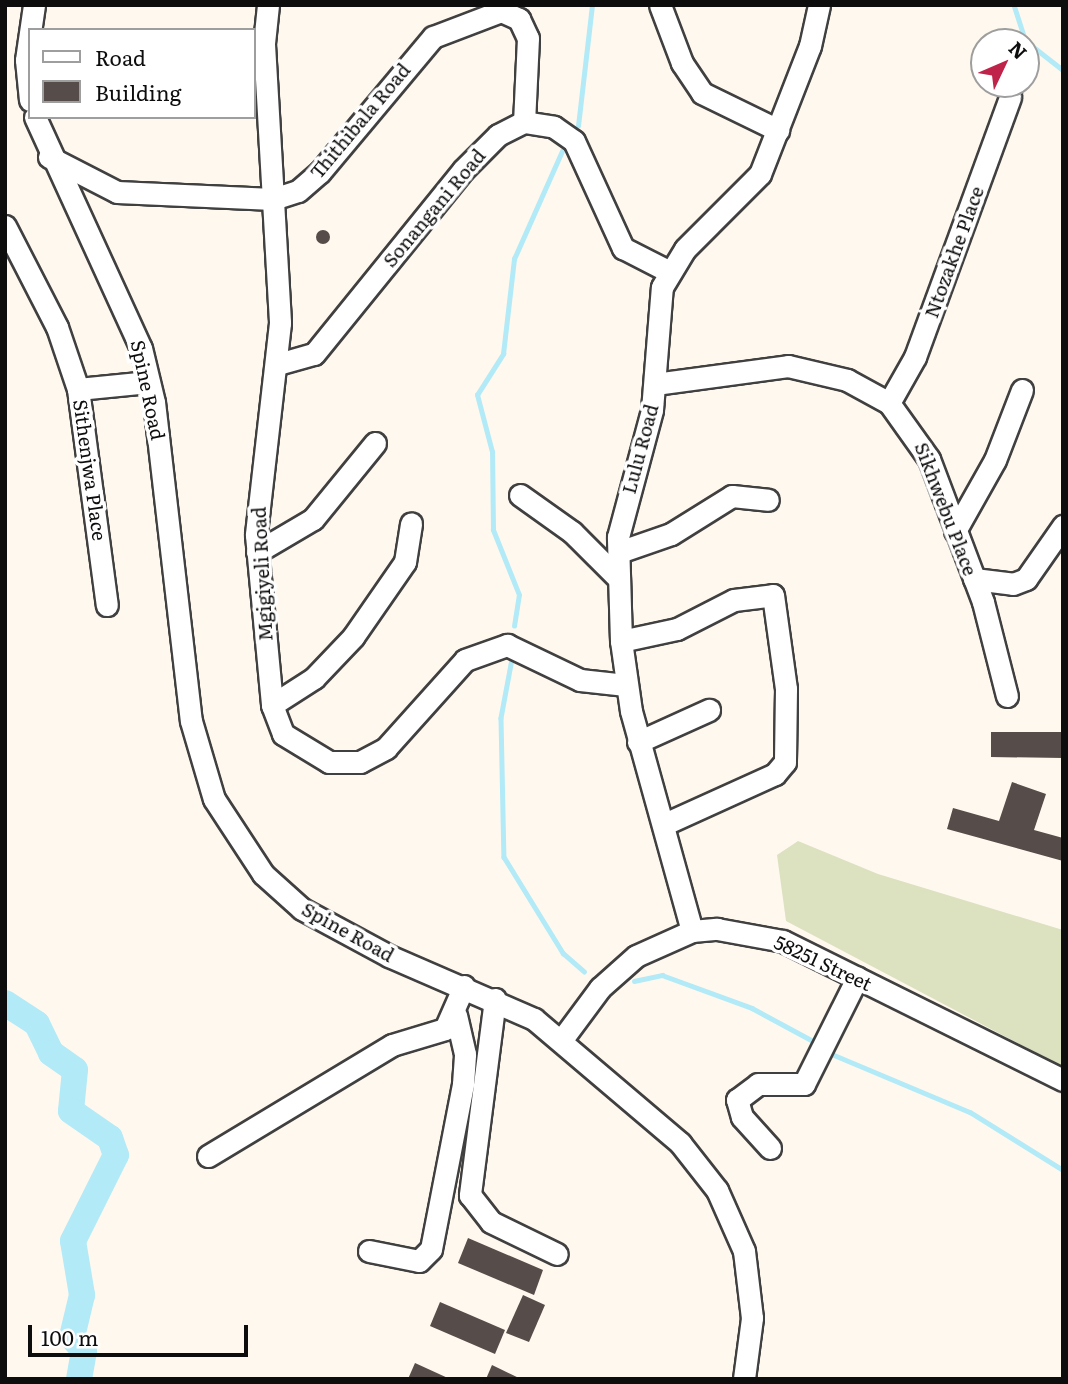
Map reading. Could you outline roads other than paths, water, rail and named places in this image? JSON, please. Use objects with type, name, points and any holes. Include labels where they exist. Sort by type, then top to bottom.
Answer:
[{"type":"street","points":[[31,28],[34,5]]},
{"type":"street","name":"Mgigiyeli Road","points":[[268,5],[278,364],[259,473],[257,552],[272,705],[296,747],[344,764],[386,748],[465,660],[494,647],[525,648],[580,680],[626,685]]},
{"type":"street","points":[[660,5],[682,63],[702,93],[778,130]]},
{"type":"street","name":"Lulu Road","points":[[692,931],[667,823],[638,742],[626,685],[621,641],[619,552],[655,384],[654,328],[670,272],[748,190],[778,130],[819,5]]},
{"type":"street","name":"Thithibala Road","points":[[49,158],[117,192],[273,199],[298,191],[320,172],[433,37],[492,12],[513,14],[528,38],[524,122]]},
{"type":"street","points":[[28,46],[28,80]]},
{"type":"street","name":"Ntozakhe Place","points":[[889,403],[915,357],[1010,98]]},
{"type":"street","name":"Spine Road","points":[[36,119],[49,158],[125,303],[149,382],[191,721],[214,799],[263,874],[302,909],[389,956],[495,999],[563,1038],[680,1143],[734,1221],[751,1287],[744,1379]]},
{"type":"street","points":[[524,122],[554,127],[574,141],[623,248],[670,272]]},
{"type":"street","name":"Sonangani Road","points":[[278,364],[314,354],[463,170],[498,135],[524,122]]},
{"type":"street","name":"Sithenjwa Place","points":[[5,226],[57,327],[78,388],[107,605]]},
{"type":"street","name":"Sikhwebu Place","points":[[655,384],[788,366],[847,380],[889,403],[918,435],[974,579],[1007,696]]},
{"type":"street","points":[[78,388],[149,382]]},
{"type":"street","points":[[955,531],[995,460],[1022,390]]},
{"type":"street","points":[[257,552],[313,519],[375,443]]},
{"type":"street","points":[[520,495],[572,532],[619,579]]},
{"type":"street","points":[[619,552],[671,534],[732,496],[768,500]]},
{"type":"street","points":[[272,705],[314,678],[353,637],[405,562],[411,523]]},
{"type":"street","points":[[974,579],[1020,583],[1035,570],[1063,526]]},
{"type":"street","points":[[621,641],[677,629],[734,600],[773,595],[786,689],[785,762],[775,774],[667,823]]},
{"type":"street","points":[[638,742],[709,710]]},
{"type":"street","points":[[563,1038],[617,970],[692,931]]},
{"type":"street","name":"58251 Street","points":[[692,931],[783,941],[1063,1080]]},
{"type":"street","points":[[770,1148],[742,1117],[737,1100],[758,1084],[804,1084],[857,978]]},
{"type":"street","points":[[208,1156],[392,1045],[445,1029],[456,1015],[464,986]]},
{"type":"street","points":[[495,999],[470,1195],[491,1222],[557,1254]]},
{"type":"street","points":[[369,1251],[419,1261],[431,1249],[463,1084],[465,1054],[456,1015]]},
{"type":"waterway","points":[[578,126],[592,5]]},
{"type":"waterway","points":[[1014,5],[1026,41],[1063,70]]},
{"type":"waterway","points":[[514,626],[519,595],[493,530],[492,452],[477,395],[503,354],[514,259],[562,151]]},
{"type":"waterway","points":[[512,659],[501,718],[504,857],[563,953],[584,971]]},
{"type":"waterway","points":[[634,981],[662,975],[752,1008],[813,1041]]},
{"type":"waterway","points":[[5,1003],[37,1024],[51,1053],[75,1070],[71,1111],[110,1138],[116,1155],[73,1241],[82,1295],[72,1337],[84,1351],[79,1379]]},
{"type":"waterway","points":[[827,1052],[970,1112],[1063,1170]]}]
